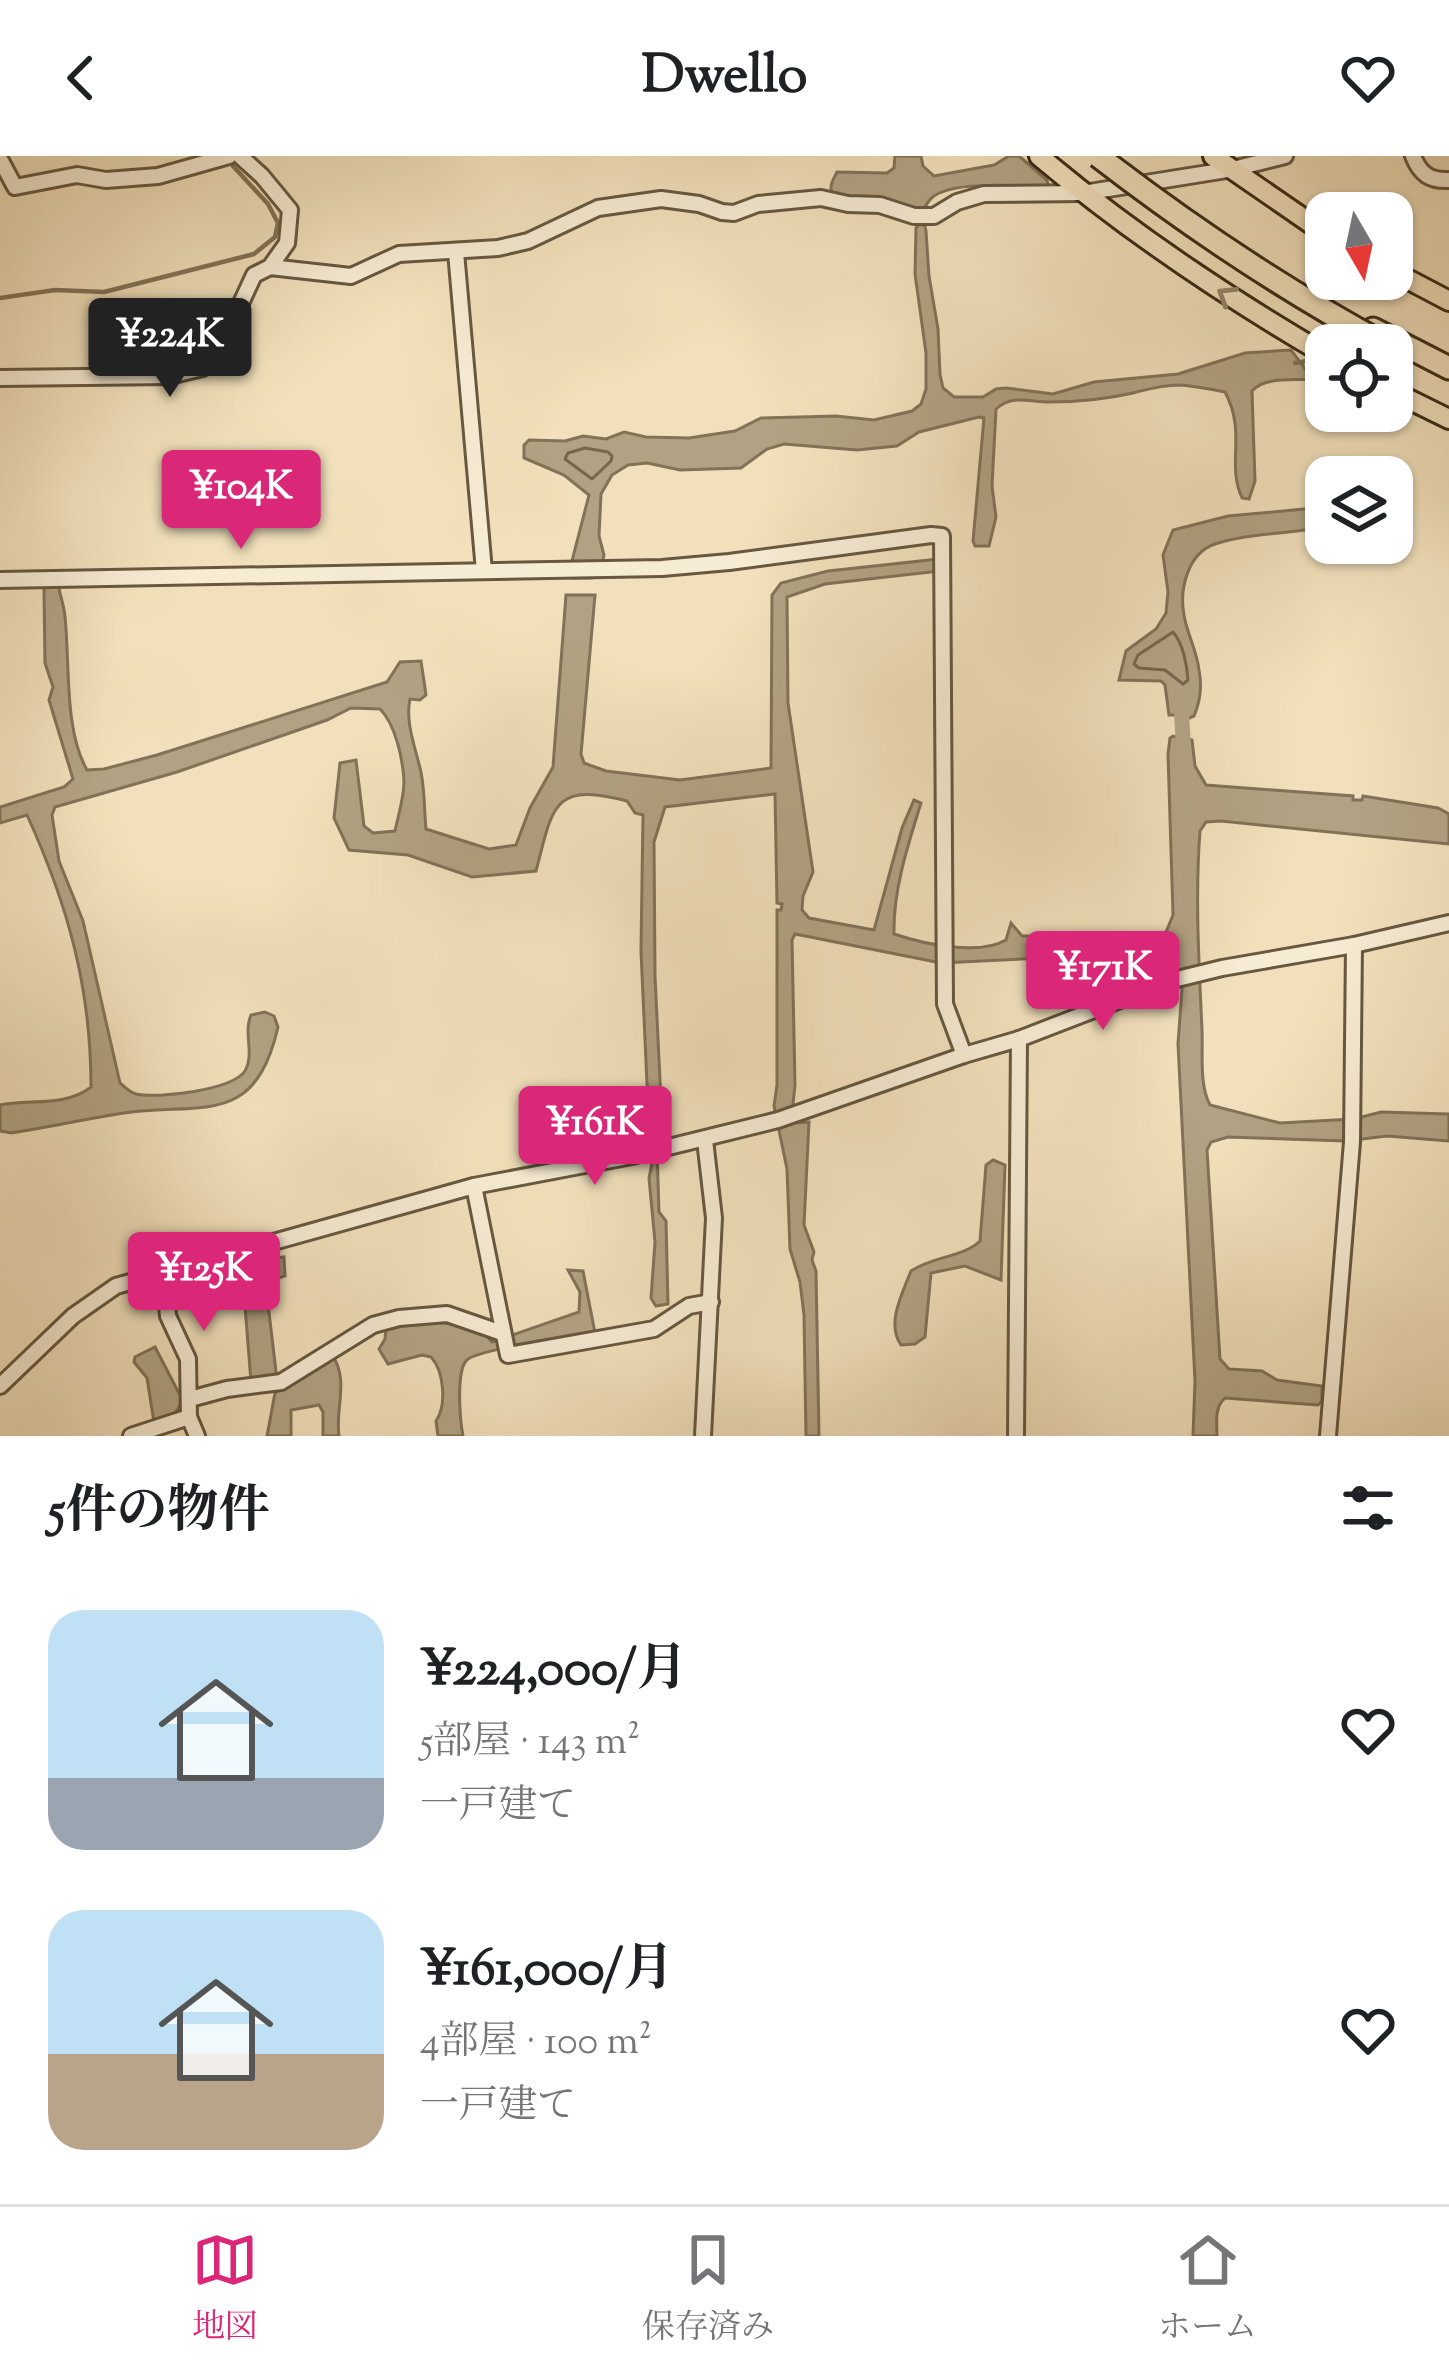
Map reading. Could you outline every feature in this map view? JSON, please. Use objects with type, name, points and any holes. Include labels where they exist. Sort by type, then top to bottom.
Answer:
[{"type":"highway","points":[[1098,156],[1279,285],[1348,324]]},
{"type":"highway","points":[[1110,156],[1166,201],[1283,278],[1449,372]]},
{"type":"highway","points":[[1413,357],[1449,372]]},
{"type":"main road","points":[[1039,156],[1197,277],[1305,343]]},
{"type":"main road","points":[[1213,156],[1305,219]]},
{"type":"main road","points":[[1413,282],[1449,301]]},
{"type":"main road","points":[[1413,401],[1449,419]]},
{"type":"street","points":[[0,378],[170,376],[203,368],[217,356],[254,275],[270,267],[287,242],[290,210],[240,156]]},
{"type":"street","points":[[270,267],[351,276],[399,254],[498,248],[528,241],[598,208],[661,199],[734,213],[758,204],[820,198],[934,216],[984,194],[1083,193],[1285,156]]},
{"type":"street","points":[[1413,156],[1424,175],[1435,181],[1449,180]]},
{"type":"street","points":[[0,159],[15,187],[77,175],[106,180],[158,176],[222,158]]},
{"type":"street","points":[[456,252],[484,571]]},
{"type":"street","points":[[0,580],[705,564],[942,536],[945,1004],[964,1055]]},
{"type":"street","points":[[0,1386],[74,1316],[116,1286],[474,1186],[705,1140],[778,1120],[1019,1039],[1169,981],[1449,923]]},
{"type":"street","points":[[1328,1436],[1352,1142],[1354,945]]},
{"type":"street","points":[[1016,1436],[1019,1039]]},
{"type":"street","points":[[703,1436],[714,1217],[705,1140]]},
{"type":"street","points":[[474,1186],[508,1355],[654,1329],[688,1306],[711,1301]]},
{"type":"street","points":[[164,1273],[168,1316],[188,1358],[189,1417],[197,1436]]},
{"type":"street","points":[[190,1399],[281,1382],[373,1325],[399,1318],[446,1314],[502,1333]]},
{"type":"street","points":[[131,1436],[189,1417]]},
{"type":"water","points":[[895,156],[921,156],[923,166],[934,176],[1019,156],[1047,180],[1050,192],[1008,186],[958,188],[934,196],[922,212],[833,196],[837,172],[887,173],[894,168]]},
{"type":"water","points":[[925,226],[940,374],[943,388],[954,397],[983,397],[1006,388],[1053,394],[1094,382],[1178,374],[1245,353],[1291,350],[1305,368],[1305,379],[1272,381],[1252,391],[1255,481],[1249,499],[1242,498],[1238,485],[1235,421],[1225,392],[1173,385],[1091,400],[1015,400],[996,409],[992,486],[996,517],[989,546],[975,546],[973,541],[984,418],[979,417],[919,432],[897,446],[857,450],[784,444],[767,449],[741,468],[680,470],[647,463],[628,465],[612,475],[601,494],[602,564],[592,578],[572,578],[589,495],[564,475],[524,458],[524,445],[529,440],[565,441],[583,436],[606,439],[624,432],[689,438],[735,431],[761,418],[874,420],[912,411],[921,404],[926,389],[915,274],[916,228]]},
{"type":"water","points":[[1305,509],[1305,530],[1228,540],[1206,549],[1192,564],[1184,583],[1183,605],[1200,693],[1194,716],[1180,722],[1169,715],[1161,681],[1119,680],[1126,651],[1156,629],[1166,613],[1163,555],[1173,530],[1228,516]]},
{"type":"water","points":[[939,559],[940,571],[825,584],[787,597],[788,703],[813,872],[803,896],[802,910],[809,918],[874,930],[914,800],[921,803],[899,884],[894,934],[935,945],[981,947],[1006,940],[1011,923],[1022,936],[1064,936],[1078,951],[1115,957],[1118,950],[1164,937],[1173,915],[1168,754],[1173,736],[1192,740],[1195,766],[1206,785],[1353,796],[1353,800],[1363,796],[1438,808],[1449,814],[1449,844],[1221,821],[1206,822],[1200,831],[1202,1069],[1210,1105],[1280,1123],[1354,1119],[1381,1112],[1449,1114],[1449,1141],[1387,1136],[1346,1141],[1228,1137],[1211,1142],[1207,1150],[1220,1359],[1229,1369],[1262,1371],[1277,1380],[1322,1386],[1318,1405],[1225,1398],[1218,1411],[1217,1436],[1193,1436],[1195,1381],[1178,1044],[1182,989],[1175,960],[1120,966],[1043,958],[941,963],[795,934],[793,1104],[799,1123],[809,1122],[804,1225],[816,1271],[819,1436],[806,1436],[804,1315],[790,1249],[787,1169],[774,1106],[777,910],[782,904],[777,903],[775,794],[665,807],[654,842],[661,1101],[657,1149],[659,1212],[666,1221],[668,1304],[656,1306],[651,1298],[655,1242],[649,1178],[654,1123],[647,1084],[641,951],[643,815],[635,813],[627,801],[584,794],[570,797],[552,815],[536,871],[472,877],[408,855],[349,850],[334,818],[340,763],[356,760],[364,826],[373,833],[395,831],[401,807],[400,753],[380,709],[351,708],[177,772],[55,807],[59,861],[83,921],[120,1083],[146,1095],[194,1092],[226,1083],[248,1064],[251,1015],[265,1012],[274,1016],[278,1027],[255,1082],[222,1104],[0,1131],[0,1105],[59,1100],[91,1087],[82,981],[54,882],[27,815],[0,823],[0,807],[64,787],[73,779],[49,700],[53,687],[45,663],[44,589],[48,580],[58,579],[71,716],[87,770],[157,755],[387,682],[400,662],[421,661],[426,695],[410,699],[409,716],[422,775],[426,829],[489,849],[516,845],[553,767],[566,595],[595,595],[584,763],[606,771],[680,780],[771,768],[772,595],[781,583],[828,571]]},
{"type":"water","points":[[993,1160],[1005,1165],[1001,1280],[965,1266],[931,1273],[925,1337],[901,1345],[895,1318],[911,1271],[980,1241],[986,1165]]},
{"type":"water","points":[[284,1257],[285,1276],[268,1281],[266,1287],[277,1380],[251,1382],[242,1268]]},
{"type":"water","points":[[568,1270],[583,1271],[595,1333],[505,1348],[466,1361],[460,1386],[463,1436],[438,1436],[443,1388],[439,1371],[431,1357],[422,1355],[388,1364],[379,1349],[386,1328],[424,1320],[479,1328],[492,1342],[579,1312],[580,1292]]},
{"type":"water","points":[[155,1347],[182,1399],[175,1412],[154,1422],[147,1378],[134,1362]]},
{"type":"water","points":[[333,1356],[341,1385],[339,1436],[323,1436],[319,1405],[291,1410],[291,1436],[267,1436],[275,1393]]},
{"type":"waterway","points":[[0,298],[55,290],[104,292],[254,254],[275,237],[278,223],[230,156]]},
{"type":"waterway","points":[[1295,363],[1305,361]]},
{"type":"waterway","points":[[1181,703],[1184,757]]}]
